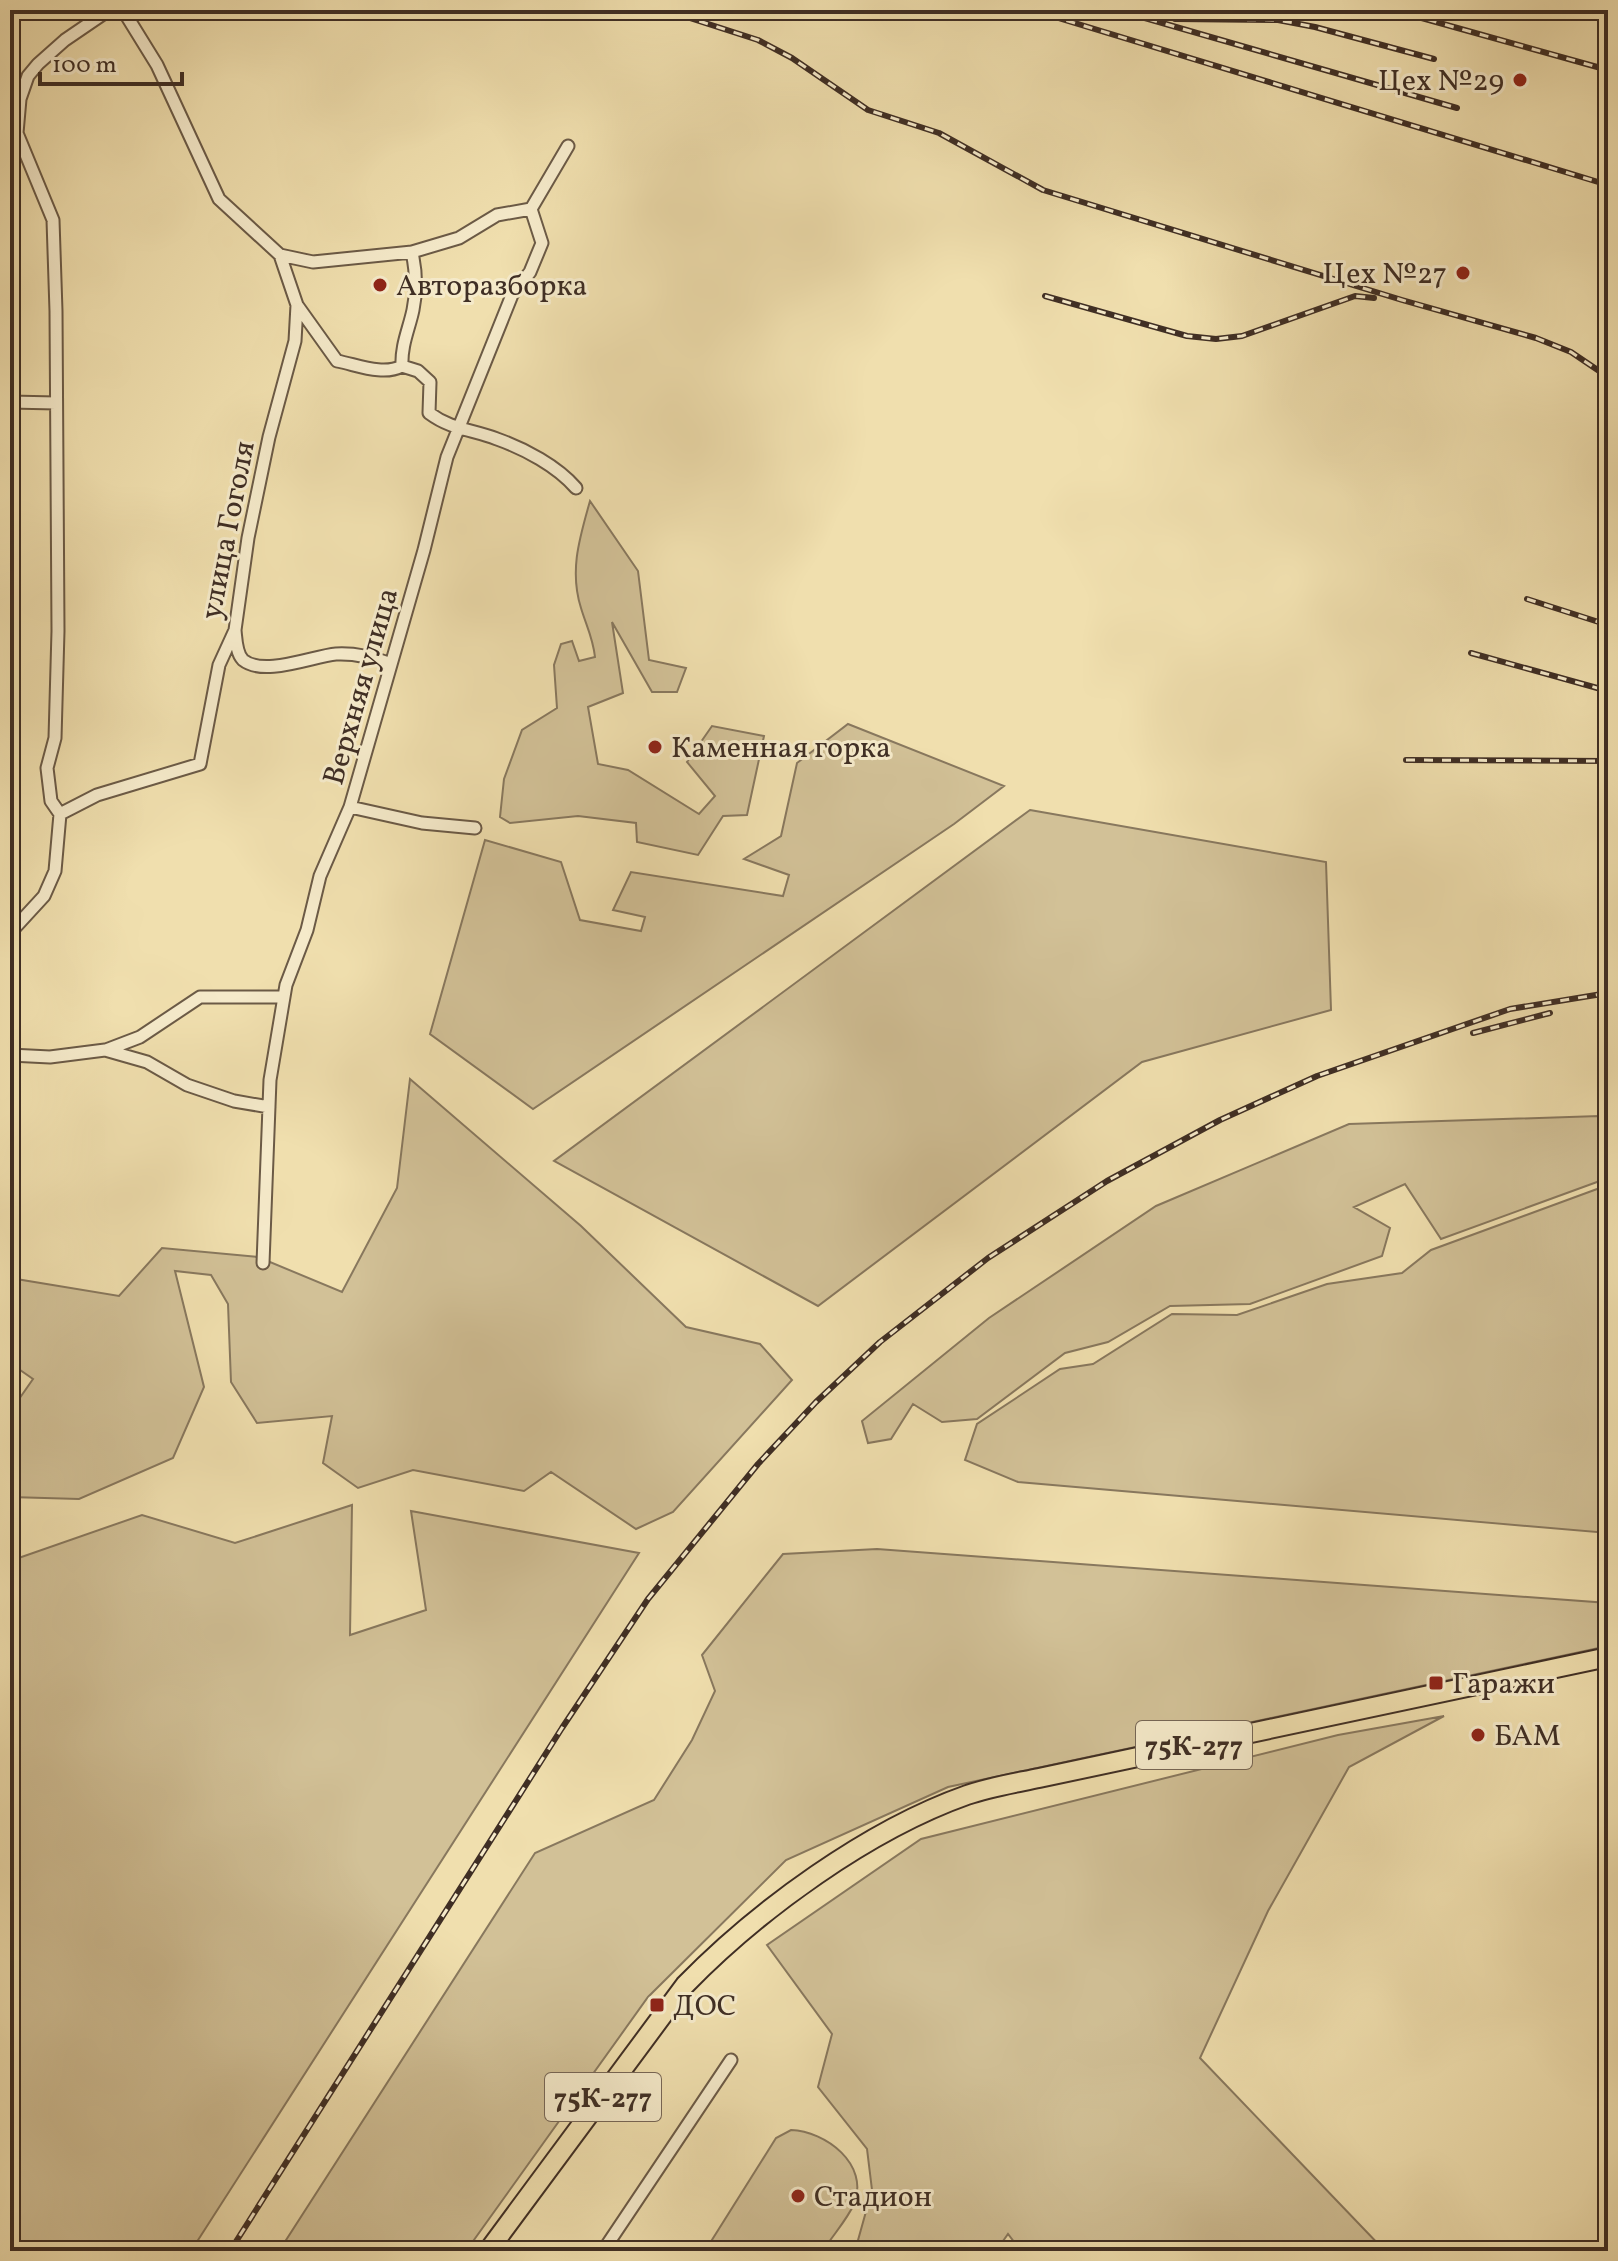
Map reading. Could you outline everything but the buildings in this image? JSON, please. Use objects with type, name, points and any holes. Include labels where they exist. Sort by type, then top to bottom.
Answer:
[{"type":"main road","name":"75К-277","points":[[488,2251],[685,1985],[715,1954],[806,1883],[898,1824],[968,1795],[1039,1778],[1608,1657]]},
{"type":"street","points":[[10,933],[44,896],[55,871],[60,814],[51,801],[47,768],[55,738],[58,631],[53,220],[17,133],[20,99],[28,76],[38,64],[65,40],[109,10]]},
{"type":"street","points":[[123,10],[157,65],[219,199],[280,255],[313,262],[412,252],[459,238],[497,215],[531,209],[568,146]]},
{"type":"street","name":"Верхняя улица","points":[[263,1263],[270,1080],[286,985],[307,930],[320,876],[350,807],[447,457],[512,295],[530,272],[542,243],[531,209]]},
{"type":"street","points":[[402,366],[404,340],[415,291],[412,252]]},
{"type":"street","name":"улица Гоголя","points":[[60,814],[97,795],[200,764],[219,665],[235,630],[242,568],[269,437],[295,341],[297,305],[280,255]]},
{"type":"street","points":[[297,305],[337,361],[379,370],[394,370],[402,366],[418,371],[430,382],[429,413],[446,426],[498,439],[566,477],[576,488]]},
{"type":"street","points":[[10,402],[56,403]]},
{"type":"street","points":[[235,630],[237,650],[243,659],[254,665],[306,662],[348,654],[363,654],[391,664]]},
{"type":"street","points":[[350,807],[422,823],[475,828]]},
{"type":"street","points":[[10,1055],[50,1057],[105,1050],[140,1037],[200,997],[284,997]]},
{"type":"street","points":[[105,1050],[147,1062],[187,1085],[234,1101],[269,1107]]},
{"type":"street","points":[[603,2251],[731,2060]]},
{"type":"shaded area","points":[[590,501],[638,571],[649,660],[686,668],[677,692],[652,692],[612,622],[623,693],[588,707],[598,764],[628,770],[699,814],[715,796],[687,762],[712,726],[764,736],[747,815],[723,816],[698,855],[637,842],[636,823],[578,816],[510,823],[500,817],[504,779],[522,730],[557,708],[554,665],[561,644],[572,641],[579,661],[595,657],[576,580],[577,554]]},
{"type":"shaded area","points":[[848,724],[1004,786],[954,824],[533,1109],[430,1034],[485,840],[561,862],[580,920],[641,931],[645,917],[613,910],[631,872],[783,896],[789,875],[744,859],[781,836],[797,763]]},
{"type":"shaded area","points":[[1030,810],[1326,862],[1331,1010],[1142,1062],[818,1306],[554,1161]]},
{"type":"shaded area","points":[[410,1079],[581,1226],[686,1327],[760,1344],[792,1380],[673,1512],[636,1529],[551,1472],[524,1491],[413,1470],[358,1488],[323,1463],[332,1416],[257,1423],[231,1382],[228,1304],[211,1275],[175,1271],[204,1387],[173,1458],[79,1499],[10,1497],[10,1412],[33,1379],[10,1363],[10,1278],[119,1296],[162,1248],[258,1257],[342,1292],[397,1188]]},
{"type":"shaded area","points":[[1599,1116],[1608,1149],[1608,1178],[1441,1239],[1405,1184],[1354,1207],[1390,1228],[1382,1256],[1250,1304],[1170,1306],[1108,1342],[1065,1353],[977,1419],[942,1422],[913,1404],[891,1439],[868,1443],[862,1421],[989,1318],[1156,1206],[1349,1124]]},
{"type":"shaded area","points":[[1608,1185],[1608,1533],[1018,1482],[965,1460],[977,1424],[1060,1369],[1093,1364],[1172,1314],[1237,1315],[1327,1284],[1402,1273],[1431,1250]]},
{"type":"shaded area","points":[[352,1505],[350,1635],[426,1610],[411,1511],[639,1553],[191,2251],[10,2251],[10,1561],[142,1515],[235,1543]]},
{"type":"shaded area","points":[[877,1549],[1608,1603],[1608,1646],[948,1787],[786,1860],[648,1997],[466,2251],[279,2251],[535,1853],[654,1800],[692,1740],[715,1691],[702,1655],[783,1554]]},
{"type":"shaded area","points":[[1444,1716],[1349,1767],[1268,1911],[1200,2058],[1385,2251],[1021,2251],[1008,2234],[996,2251],[855,2251],[872,2190],[867,2149],[818,2087],[832,2034],[767,1945],[921,1839],[1338,1735]]},
{"type":"shaded area","name":"Стадион","points":[[791,2130],[817,2136],[830,2143],[850,2163],[856,2176],[854,2204],[823,2251],[705,2251],[776,2138]]},
{"type":"railway","points":[[665,10],[758,40],[792,58],[868,110],[939,133],[1043,190],[1536,338],[1571,352],[1608,377]]},
{"type":"railway","points":[[1032,10],[1608,185]]},
{"type":"railway","points":[[1393,10],[1608,70]]},
{"type":"railway","points":[[1131,14],[1457,108]]},
{"type":"railway","points":[[1175,19],[1278,20],[1434,59]]},
{"type":"railway","points":[[1045,296],[1187,336],[1216,339],[1242,336],[1355,296],[1374,298]]},
{"type":"railway","points":[[1527,599],[1608,625]]},
{"type":"railway","points":[[1471,653],[1608,691]]},
{"type":"railway","points":[[1406,760],[1608,761]]},
{"type":"railway","points":[[230,2251],[562,1728],[648,1599],[758,1464],[816,1402],[880,1342],[988,1258],[1107,1181],[1220,1120],[1317,1076],[1510,1009],[1608,993]]},
{"type":"railway","points":[[1473,1033],[1550,1013]]},
{"type":"place","name":"Цех №29","points":[[1520,80]]},
{"type":"place","name":"Цех №27","points":[[1463,273]]},
{"type":"place","name":"Авторазборка","points":[[380,285]]},
{"type":"place","name":"Каменная горка","points":[[655,747]]},
{"type":"place","name":"Гаражи","points":[[1436,1683]]},
{"type":"place","name":"БАМ","points":[[1478,1735]]},
{"type":"place","name":"ДОС","points":[[657,2005]]},
{"type":"place","name":"Стадион","points":[[798,2196]]}]
